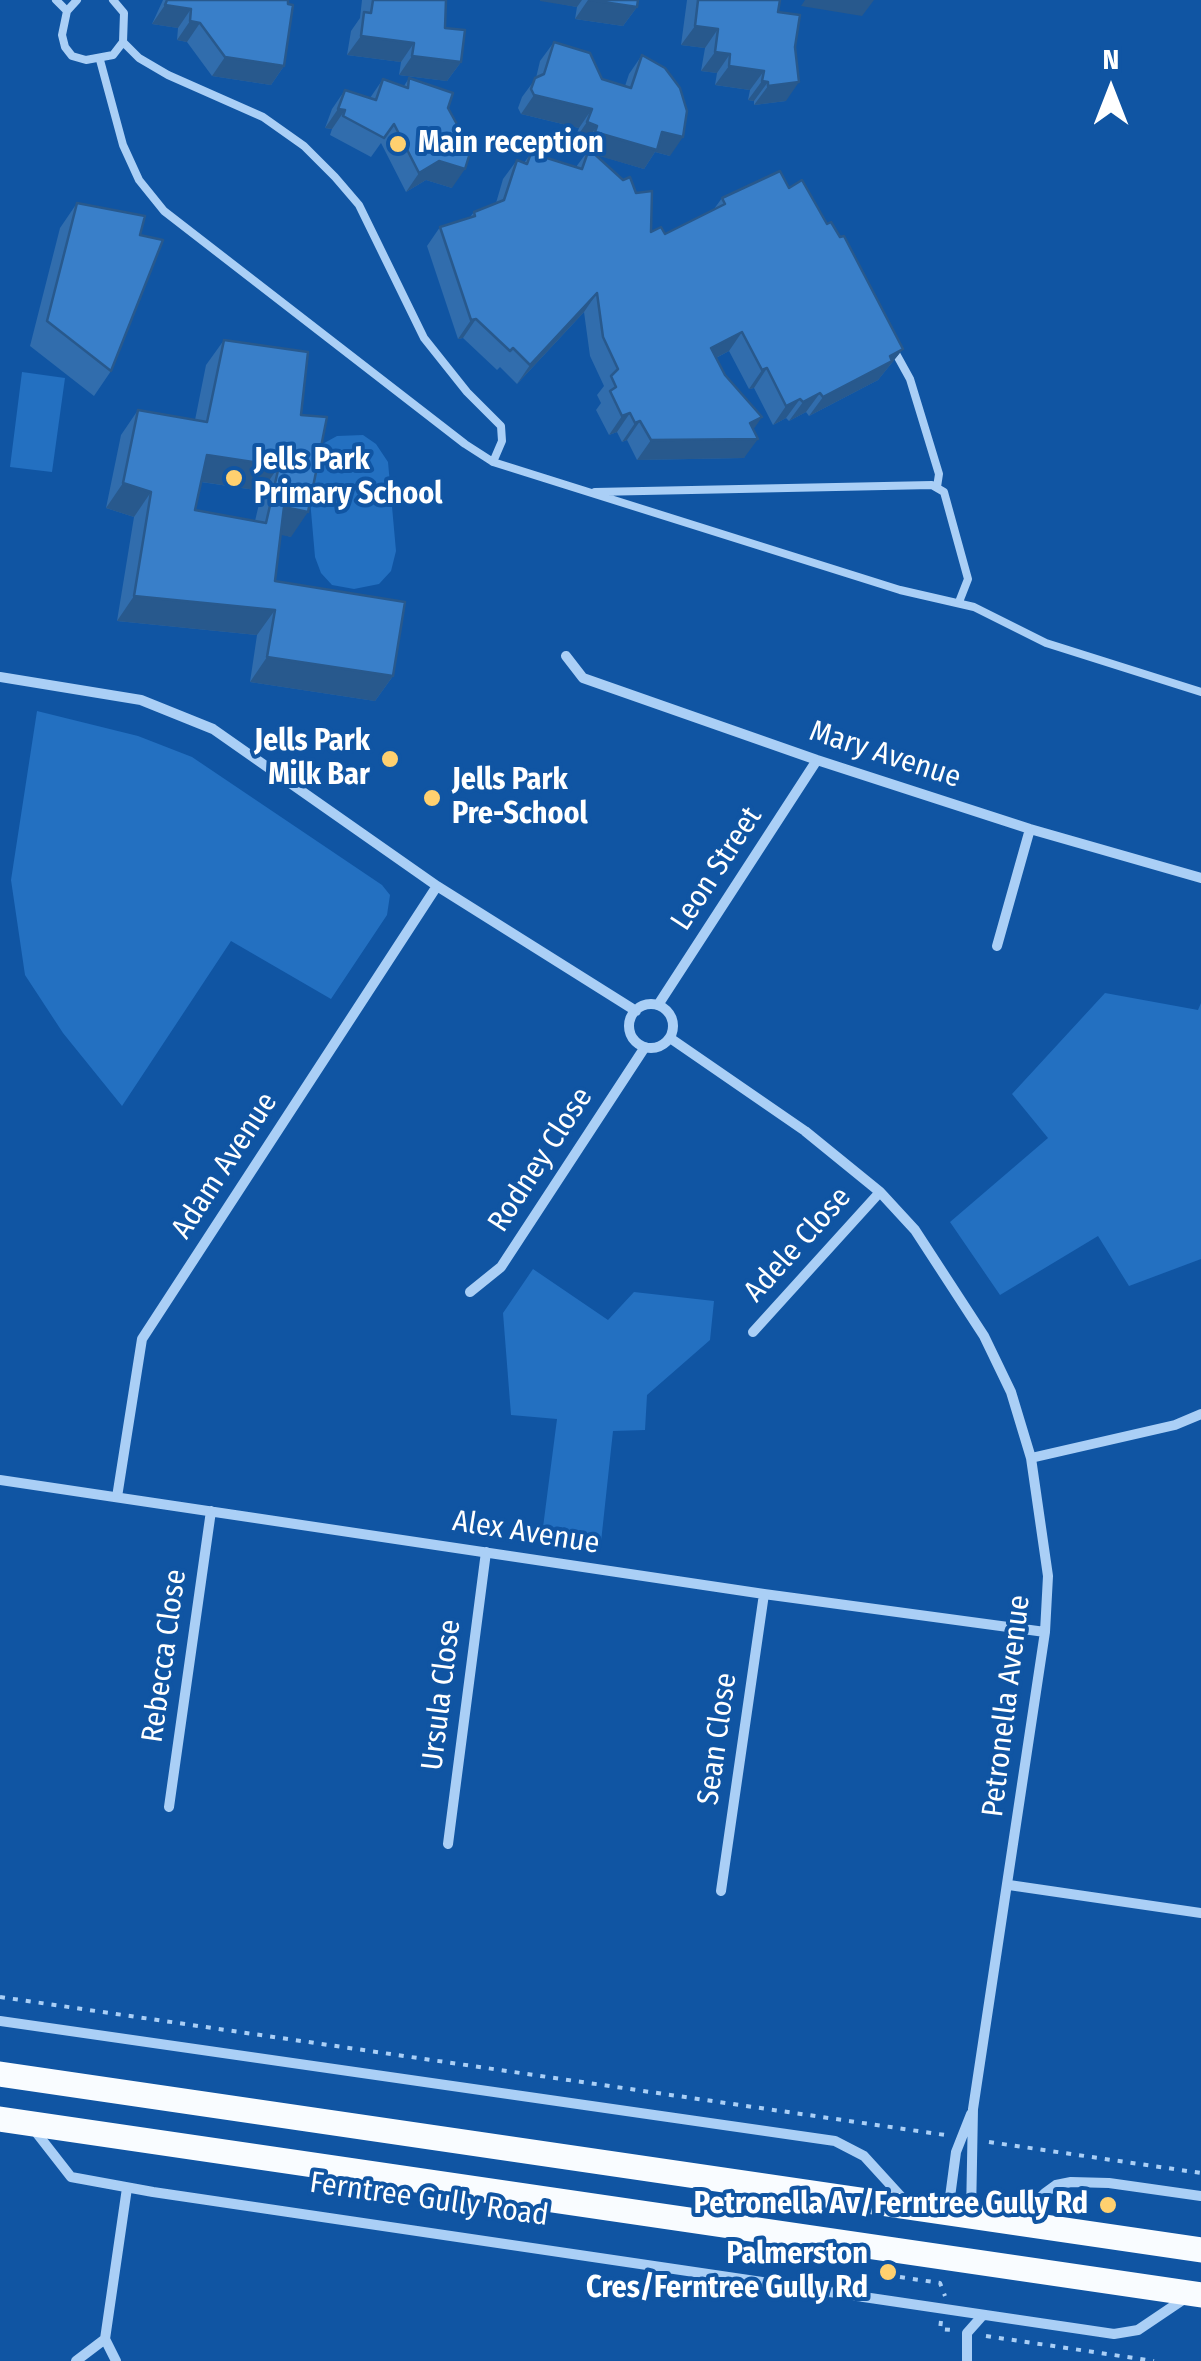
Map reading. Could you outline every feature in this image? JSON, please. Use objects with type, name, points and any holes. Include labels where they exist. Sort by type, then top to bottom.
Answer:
[{"type":"main road","name":"Ferntree Gully Road","points":[[0,2074],[1201,2250]]},
{"type":"main road","name":"Ferntree Gully Road","points":[[0,2119],[955,2258],[1198,2298]]},
{"type":"main road","points":[[955,2258],[960,2214]]},
{"type":"street","name":"Mary Avenue","points":[[566,656],[583,678],[818,760],[1201,878]]},
{"type":"street","points":[[0,677],[141,700],[213,730],[437,886],[636,1011]]},
{"type":"street","name":"Leon Street","points":[[658,1005],[818,760]]},
{"type":"street","points":[[996,946],[1030,828]]},
{"type":"street","name":"Adam Avenue","points":[[117,1497],[142,1339],[437,886]]},
{"type":"street","points":[[658,1005],[672,1019],[670,1038],[654,1048],[638,1044],[629,1024],[636,1011],[642,1006],[658,1005]]},
{"type":"street","name":"Petronella Avenue","points":[[670,1038],[805,1131],[880,1192],[915,1230],[984,1336],[1011,1392],[1031,1458],[1048,1576],[1045,1632],[968,2138],[960,2214]]},
{"type":"street","name":"Rodney Close","points":[[470,1292],[501,1267],[645,1047]]},
{"type":"street","name":"Adele Close","points":[[753,1332],[880,1192]]},
{"type":"street","points":[[1031,1458],[1174,1425],[1201,1414]]},
{"type":"street","name":"Alex Avenue","points":[[0,1480],[1045,1632]]},
{"type":"street","name":"Rebecca Close","points":[[169,1808],[211,1511]]},
{"type":"street","name":"Ursula Close","points":[[448,1844],[486,1552]]},
{"type":"street","name":"Sean Close","points":[[721,1891],[764,1594]]},
{"type":"street","points":[[1009,1885],[1201,1913]]},
{"type":"street","points":[[0,2021],[835,2141],[864,2156],[910,2206]]},
{"type":"street","name":"Ferntree Gully Road","points":[[28,2122],[71,2176],[127,2188],[1126,2333],[1198,2298]]},
{"type":"street","name":"Petronella Avenue","points":[[960,2214],[956,2152],[968,2138]]},
{"type":"street","points":[[1016,2222],[1045,2192],[1071,2182],[1109,2182],[1201,2196]]},
{"type":"street","points":[[116,2361],[105,2338],[127,2188]]},
{"type":"street","points":[[968,2361],[967,2332],[984,2314]]},
{"type":"street","points":[[76,2361],[105,2338]]},
{"type":"lane","points":[[56,0],[67,11]]},
{"type":"lane","points":[[77,0],[67,11],[62,34],[64,47],[72,56],[86,60],[100,60],[113,54],[123,42],[124,13],[130,0]]},
{"type":"lane","points":[[114,0],[124,13]]},
{"type":"lane","points":[[123,42],[138,58],[168,75],[262,116],[304,146],[335,176],[358,205],[424,338],[467,392],[501,426],[502,441],[494,462]]},
{"type":"lane","points":[[100,60],[124,145],[140,180],[164,211],[465,444],[494,462],[900,590],[974,607],[1046,643],[1201,692]]},
{"type":"lane","points":[[892,346],[910,380],[939,474],[937,487]]},
{"type":"lane","points":[[588,492],[937,487],[944,492],[968,579],[958,602]]},
{"type":"path","points":[[0,1997],[1201,2173]]},
{"type":"path","points":[[940,2328],[1154,2361]]},
{"type":"shaded area","points":[[22,372],[65,378],[52,472],[10,467]]},
{"type":"shaded area","points":[[363,435],[376,444],[388,462],[396,551],[391,571],[379,584],[354,589],[332,585],[321,573],[315,557],[307,465],[317,447],[337,436]]},
{"type":"shaded area","points":[[37,711],[138,736],[192,757],[382,885],[390,895],[387,915],[331,999],[231,941],[122,1106],[63,1033],[25,975],[11,880]]},
{"type":"shaded area","points":[[1105,993],[1198,1010],[1201,1003],[1201,1259],[1129,1286],[1098,1236],[1000,1295],[950,1222],[1048,1138],[1012,1094]]},
{"type":"shaded area","points":[[533,1269],[608,1320],[634,1292],[714,1301],[710,1340],[647,1395],[645,1430],[613,1431],[601,1542],[542,1535],[557,1419],[511,1415],[503,1313]]},
{"type":"building","points":[[167,0],[288,0],[293,5],[284,66],[225,57],[200,23],[190,21],[191,9],[165,5]]},
{"type":"building","points":[[373,0],[446,0],[445,28],[465,30],[461,62],[412,56],[414,43],[361,36],[364,12],[371,13]]},
{"type":"building","points":[[590,0],[638,0],[637,7]]},
{"type":"building","points":[[698,0],[780,0],[778,12],[800,15],[795,47],[799,82],[768,86],[768,82],[762,81],[764,71],[729,66],[730,54],[715,52],[718,29],[695,26]]},
{"type":"building","points":[[554,42],[590,53],[602,79],[631,88],[642,55],[665,68],[680,88],[687,111],[683,137],[662,132],[657,150],[595,132],[597,126],[587,122],[592,109],[534,95],[531,89],[535,78],[544,74]]},
{"type":"building","points":[[409,78],[453,93],[448,108],[464,137],[474,140],[465,169],[439,161],[419,173],[394,124],[384,138],[343,116],[345,110],[338,109],[345,90],[376,100],[383,79],[408,88]]},
{"type":"building","points":[[589,149],[623,180],[630,177],[636,193],[652,191],[651,232],[661,227],[665,234],[725,204],[722,198],[780,171],[789,188],[802,180],[827,224],[831,222],[840,237],[844,236],[903,349],[890,356],[892,361],[823,397],[820,393],[786,406],[767,368],[762,370],[742,332],[711,348],[725,375],[762,417],[750,423],[758,439],[651,440],[640,421],[635,423],[630,413],[622,416],[610,391],[616,387],[611,376],[618,369],[603,337],[597,293],[530,365],[476,319],[471,320],[440,227],[475,216],[474,212],[504,200],[517,160],[527,164],[531,153],[582,169]]},
{"type":"building","points":[[77,203],[145,216],[140,235],[163,240],[111,371],[47,321]]},
{"type":"building","points":[[224,340],[308,352],[301,415],[327,417],[308,512],[284,507],[275,581],[405,602],[393,676],[267,657],[275,610],[134,596],[151,492],[123,483],[138,410],[207,422]],"holes":[[[207,455],[279,466],[266,523],[195,510]]]},
{"type":"place","name":"Main reception","points":[[398,144]]},
{"type":"place","name":"Jells Park Primary School","points":[[234,478]]},
{"type":"place","name":"Jells Park Milk Bar","points":[[390,759]]},
{"type":"place","name":"Jells Park Pre-School","points":[[432,798]]},
{"type":"place","name":"Petronella Av/Ferntree Gully Rd","points":[[1108,2205]]},
{"type":"place","name":"Palmerston Cres/Ferntree Gully Rd","points":[[888,2272]]}]
